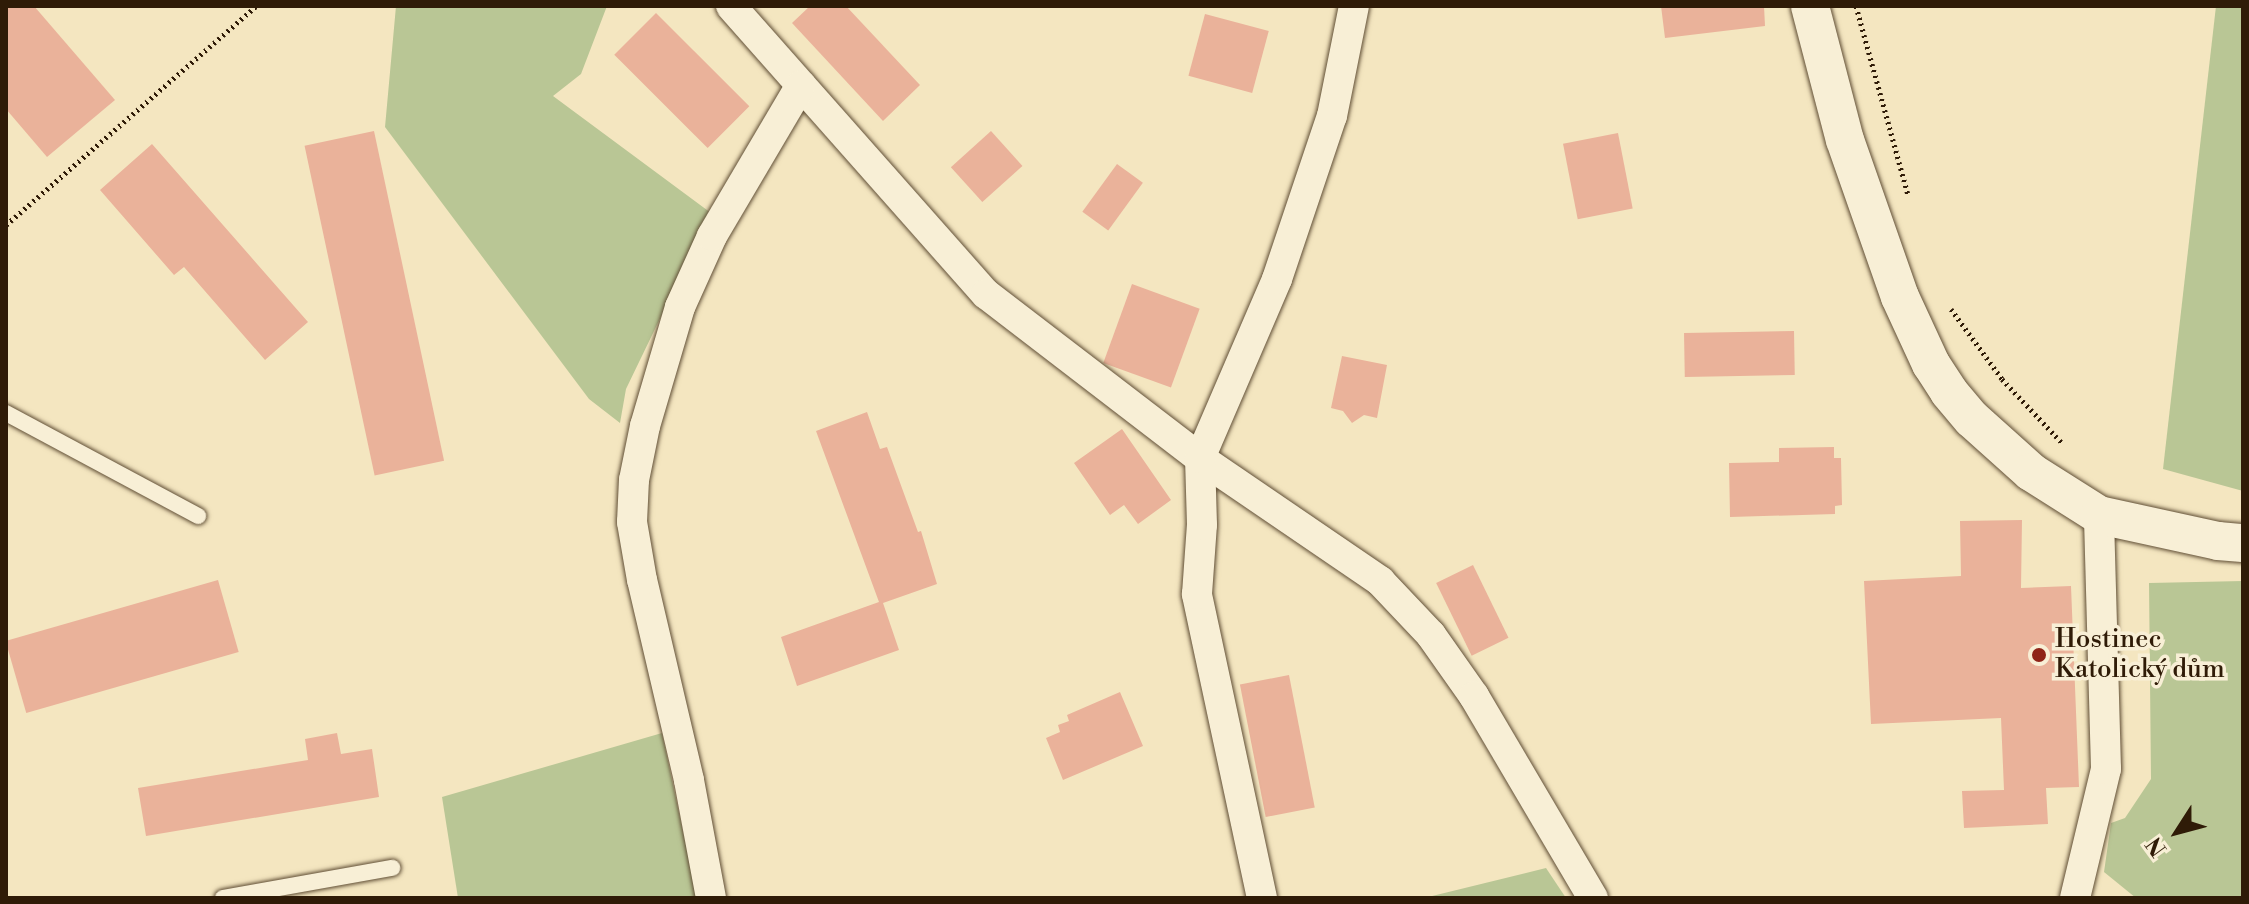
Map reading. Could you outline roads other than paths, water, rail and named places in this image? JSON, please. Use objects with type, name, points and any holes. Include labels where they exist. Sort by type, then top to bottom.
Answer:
[{"type":"street","points":[[731,6],[986,294],[1200,458],[1380,581],[1431,635],[1474,696],[1593,898]]},
{"type":"street","points":[[1262,898],[1197,594],[1202,525],[1200,458],[1271,292],[1297,220],[1332,116],[1354,6]]},
{"type":"street","points":[[1810,6],[1845,140],[1900,297],[1931,364],[1957,401],[2001,447],[2042,480],[2099,515],[2218,541],[2243,543]]},
{"type":"street","points":[[711,898],[689,780],[642,580],[632,522],[634,480],[645,426],[680,307],[712,236],[801,85]]},
{"type":"street","points":[[2075,898],[2106,769],[2099,515]]},
{"type":"lane","points":[[6,413],[198,516]]},
{"type":"lane","points":[[223,898],[392,868]]},
{"type":"place","name":"Hostinec Katolický dům","points":[[2039,655]]}]
